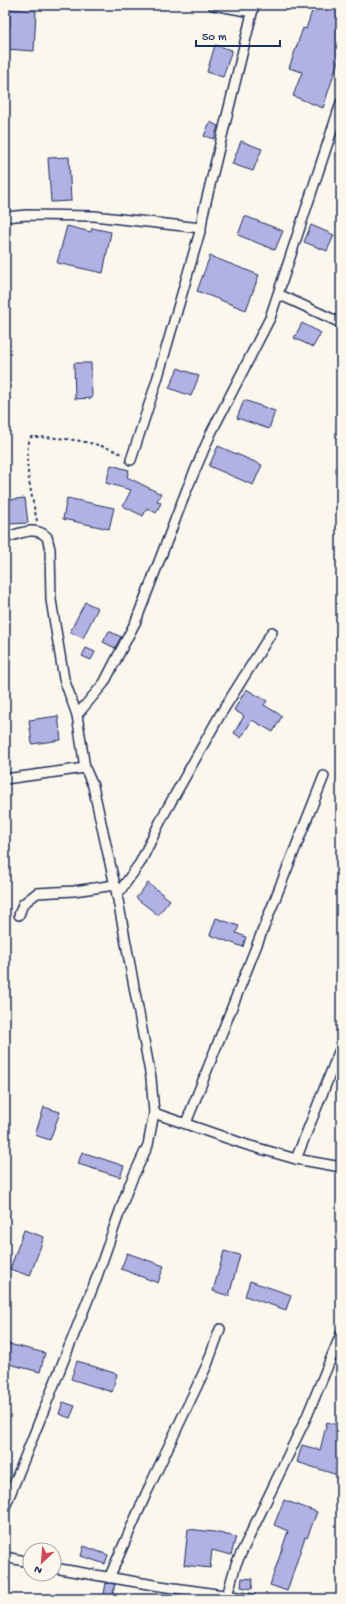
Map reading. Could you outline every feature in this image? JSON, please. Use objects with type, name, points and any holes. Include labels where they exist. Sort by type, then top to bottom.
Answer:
[{"type":"street","points":[[131,460],[157,380],[201,228],[204,208],[253,9],[213,5]]},
{"type":"street","points":[[77,715],[104,683],[136,621],[211,433],[270,318],[341,103]]},
{"type":"street","points":[[5,217],[28,215],[94,216],[201,228]]},
{"type":"street","points":[[278,294],[341,323]]},
{"type":"street","points":[[5,538],[30,530],[39,531],[47,537],[50,549],[51,600],[64,679],[77,715],[85,768],[93,786],[115,885],[151,1078],[154,1113],[148,1145],[128,1188],[95,1282],[5,1507]]},
{"type":"street","points":[[117,895],[140,863],[163,816],[220,715],[272,632]]},
{"type":"street","points":[[5,778],[85,768]]},
{"type":"street","points":[[186,1124],[324,776]]},
{"type":"street","points":[[19,916],[23,904],[37,893],[74,891],[115,885]]},
{"type":"street","points":[[296,1159],[341,1047]]},
{"type":"street","points":[[154,1113],[247,1145],[296,1159],[341,1167]]},
{"type":"street","points":[[109,1578],[146,1494],[208,1365],[220,1329]]},
{"type":"street","points":[[228,1596],[236,1564],[307,1416],[341,1334]]},
{"type":"street","points":[[5,1557],[22,1560]]},
{"type":"street","points":[[62,1569],[109,1578],[252,1599]]},
{"type":"path","points":[[39,531],[27,459],[27,443],[31,437],[55,437],[73,440],[116,451],[131,460]]},
{"type":"building","points":[[314,5],[332,5],[341,8],[341,52],[323,108],[293,96],[302,72],[289,68],[303,28],[306,29]]},
{"type":"building","points":[[10,9],[36,11],[34,51],[5,49],[5,25],[10,25]]},
{"type":"building","points":[[215,45],[232,50],[223,77],[207,72]]},
{"type":"building","points":[[210,122],[218,126],[214,139],[204,136]]},
{"type":"building","points":[[241,141],[262,149],[253,171],[232,164]]},
{"type":"building","points":[[69,157],[71,201],[51,202],[48,158]]},
{"type":"building","points":[[245,216],[283,231],[275,250],[238,235]]},
{"type":"building","points":[[311,225],[334,235],[327,251],[304,242]]},
{"type":"building","points":[[67,226],[91,232],[92,228],[111,232],[103,273],[57,263]]},
{"type":"building","points":[[210,256],[259,275],[246,310],[197,291]]},
{"type":"building","points":[[302,323],[321,333],[313,347],[294,338]]},
{"type":"building","points":[[74,363],[91,363],[92,398],[75,399]]},
{"type":"building","points":[[178,368],[199,376],[191,396],[169,388]]},
{"type":"building","points":[[244,400],[275,411],[269,429],[237,418]]},
{"type":"building","points":[[218,446],[262,465],[253,485],[209,466]]},
{"type":"building","points":[[111,465],[129,470],[127,477],[161,494],[157,501],[161,503],[156,513],[147,508],[143,516],[123,506],[131,490],[106,483]]},
{"type":"building","points":[[25,498],[28,523],[10,524],[7,500]]},
{"type":"building","points":[[67,498],[114,508],[109,529],[63,519]]},
{"type":"building","points":[[85,602],[98,608],[83,638],[70,632]]},
{"type":"building","points":[[109,631],[121,637],[115,648],[103,642]]},
{"type":"building","points":[[86,648],[95,652],[91,660],[82,656]]},
{"type":"building","points":[[246,689],[267,701],[264,705],[282,716],[273,732],[252,720],[241,738],[234,733],[244,716],[234,710]]},
{"type":"building","points":[[58,716],[61,740],[32,744],[29,720]]},
{"type":"building","points":[[148,883],[170,900],[158,915],[136,898]]},
{"type":"building","points":[[216,918],[239,926],[236,933],[246,937],[243,947],[210,935]]},
{"type":"building","points":[[44,1107],[60,1112],[50,1140],[35,1135]]},
{"type":"building","points":[[82,1152],[124,1166],[120,1177],[78,1164]]},
{"type":"building","points":[[24,1230],[44,1237],[30,1276],[10,1269]]},
{"type":"building","points":[[224,1251],[240,1255],[229,1296],[213,1291]]},
{"type":"building","points":[[127,1253],[164,1266],[158,1283],[121,1269]]},
{"type":"building","points":[[250,1281],[291,1295],[286,1310],[245,1296]]},
{"type":"building","points":[[5,1343],[45,1353],[40,1372],[5,1363]]},
{"type":"building","points":[[77,1361],[117,1374],[112,1392],[71,1379]]},
{"type":"building","points":[[63,1402],[75,1406],[70,1418],[59,1414]]},
{"type":"building","points":[[327,1422],[341,1426],[341,1462],[337,1475],[297,1462],[302,1445],[320,1450]]},
{"type":"building","points":[[284,1500],[317,1512],[307,1538],[305,1537],[287,1591],[270,1585],[288,1531],[274,1525]]},
{"type":"building","points":[[188,1529],[214,1532],[236,1537],[231,1555],[212,1550],[210,1568],[184,1565]]},
{"type":"building","points":[[84,1546],[108,1555],[105,1564],[81,1556]]},
{"type":"building","points":[[242,1578],[253,1579],[252,1589],[241,1587]]},
{"type":"building","points":[[106,1583],[115,1584],[112,1599],[103,1599]]}]
